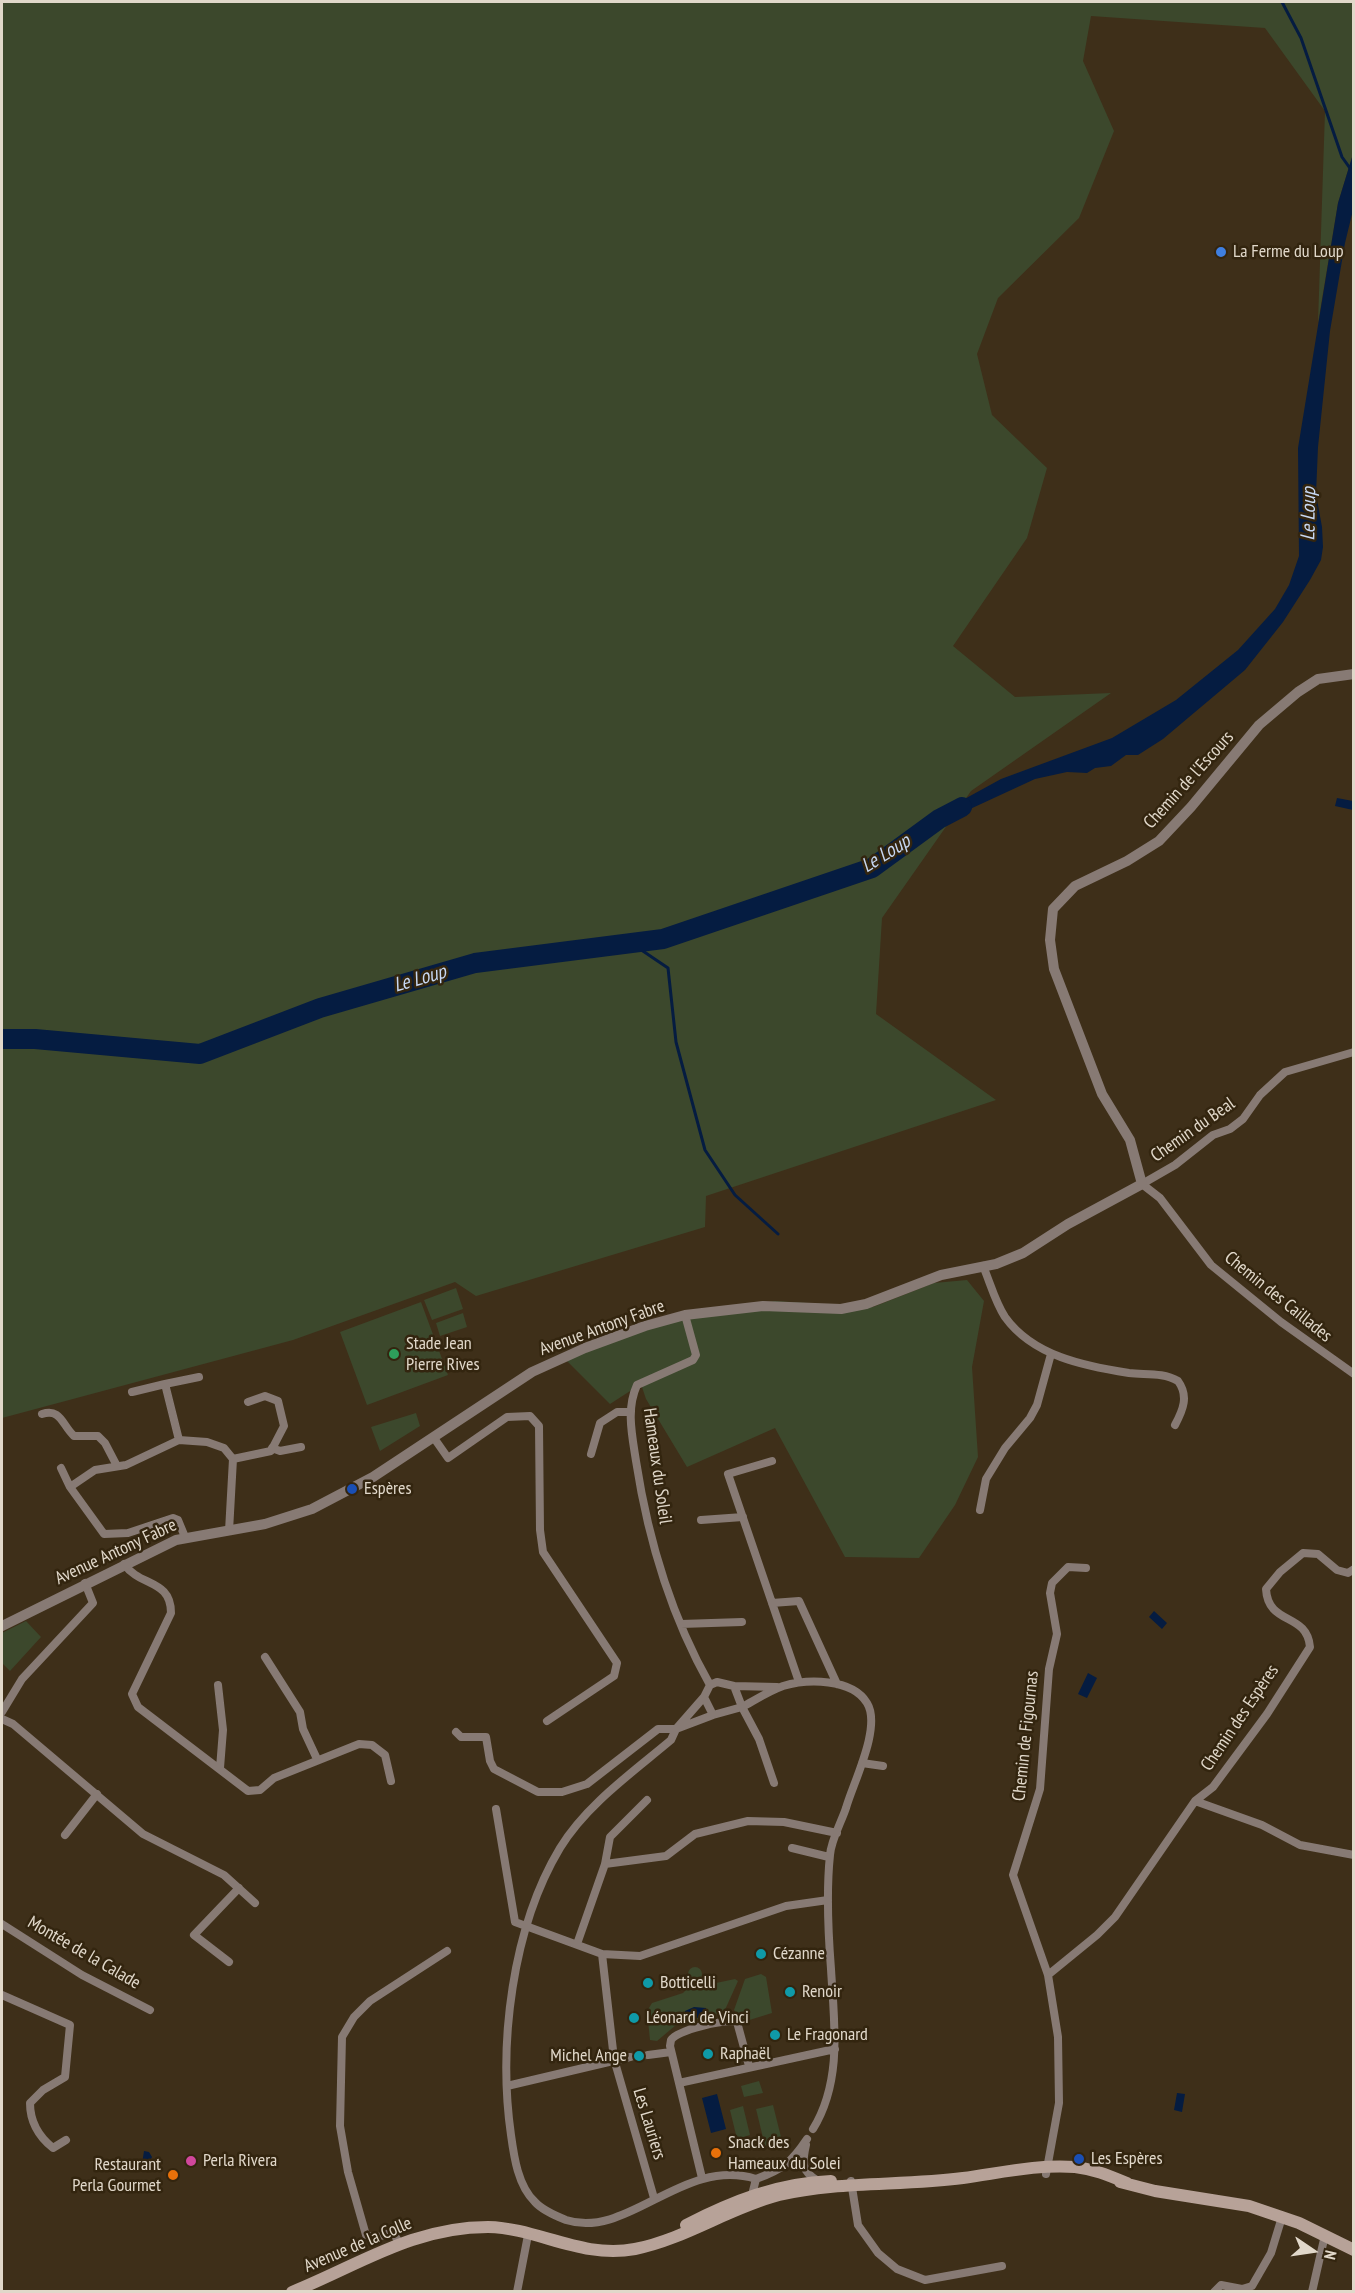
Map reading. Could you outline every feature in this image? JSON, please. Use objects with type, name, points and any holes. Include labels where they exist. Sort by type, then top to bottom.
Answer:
[{"type":"main road","name":"Avenue de la Colle","points":[[650,2244],[752,2194],[786,2185],[818,2182],[851,2184],[902,2182],[1047,2171],[1127,2183],[1155,2191],[1232,2202],[1282,2217],[1325,2235],[1353,2250]]},
{"type":"main road","name":"Avenue de la Colle","points":[[292,2292],[330,2277],[399,2243],[453,2230],[488,2227],[594,2250],[630,2249],[702,2226],[777,2196],[851,2184]]},
{"type":"street","name":"Chemin de l'Escours","points":[[1142,1184],[1130,1140],[1102,1094],[1054,969],[1050,940],[1053,909],[1075,886],[1127,861],[1159,841],[1191,807],[1259,725],[1298,692],[1318,679],[1353,674]]},
{"type":"street","name":"Chemin du Beal","points":[[1142,1184],[1174,1165],[1213,1135],[1230,1129],[1243,1119],[1260,1095],[1285,1072],[1353,1052]]},
{"type":"street","name":"Avenue Antony Fabre","points":[[2,1626],[124,1564],[185,1537],[265,1524],[312,1509],[374,1477],[532,1372],[600,1342],[684,1316],[763,1306],[841,1309],[884,1299],[941,1275],[983,1266],[1023,1253],[1063,1227],[1142,1184]]},
{"type":"street","name":"Chemin des Caillades","points":[[1142,1184],[1164,1202],[1212,1265],[1281,1323],[1353,1374]]},
{"type":"street","points":[[983,1266],[1005,1316],[1030,1343],[1051,1353],[1098,1368],[1172,1377],[1183,1387],[1184,1396],[1183,1410],[1175,1425]]},
{"type":"street","name":"Hameaux du Soleil","points":[[684,1316],[696,1355],[693,1360],[637,1385],[631,1399],[631,1429],[645,1516],[684,1636],[710,1685]]},
{"type":"street","points":[[980,1510],[986,1479],[1005,1448],[1038,1406],[1051,1353]]},
{"type":"street","points":[[132,1392],[199,1377]]},
{"type":"street","points":[[165,1384],[179,1440]]},
{"type":"street","points":[[233,1459],[271,1451],[284,1426],[278,1401],[265,1396],[248,1402]]},
{"type":"street","points":[[42,1414],[51,1411],[57,1413],[74,1436],[98,1436],[105,1443],[117,1466]]},
{"type":"street","points":[[591,1454],[600,1424],[617,1412],[631,1412]]},
{"type":"street","points":[[434,1438],[448,1458],[507,1417],[530,1416],[538,1426],[540,1530],[543,1552],[617,1664],[614,1676],[547,1721]]},
{"type":"street","points":[[70,1487],[95,1470],[117,1466],[179,1440],[207,1442],[224,1448],[233,1459],[229,1531]]},
{"type":"street","points":[[272,1448],[280,1451],[301,1447]]},
{"type":"street","points":[[772,1461],[728,1473],[799,1682]]},
{"type":"street","points":[[61,1468],[70,1487],[104,1534],[128,1533],[173,1518],[178,1520],[185,1537]]},
{"type":"street","points":[[701,1520],[743,1517]]},
{"type":"street","name":"Chemin des Espères","points":[[1048,1975],[1097,1935],[1115,1917],[1195,1801],[1213,1788],[1267,1714],[1310,1647],[1309,1635],[1300,1623],[1280,1617],[1267,1600],[1266,1589],[1280,1572],[1303,1553],[1318,1554],[1337,1570],[1348,1573],[1353,1569]]},
{"type":"street","points":[[124,1564],[128,1570],[163,1589],[171,1599],[171,1613],[132,1694],[138,1707],[248,1791],[260,1790],[274,1778],[359,1744],[372,1745],[385,1755],[391,1781]]},
{"type":"street","name":"Chemin de Figournas","points":[[1047,2171],[1059,2103],[1060,2069],[1048,1975],[1013,1875],[1040,1789],[1049,1669],[1057,1634],[1050,1593],[1052,1583],[1068,1567],[1086,1568]]},
{"type":"street","points":[[2,1712],[22,1680],[93,1603],[85,1583]]},
{"type":"street","points":[[772,1603],[799,1600],[837,1684]]},
{"type":"street","points":[[681,1624],[742,1622]]},
{"type":"street","points":[[265,1657],[300,1712],[303,1729],[317,1760]]},
{"type":"street","points":[[456,1732],[461,1737],[486,1737],[490,1761],[494,1768],[538,1792],[561,1792],[587,1784],[658,1729],[676,1729],[742,1707],[781,1687],[799,1682],[837,1684],[856,1692],[868,1704],[870,1724],[862,1762],[829,1857],[828,1900],[835,2049],[827,2096],[813,2128]]},
{"type":"street","points":[[781,1687],[734,1686],[717,1683],[710,1685],[704,1697],[676,1729],[671,1740],[585,1816],[561,1847],[541,1887],[527,1928],[506,2038],[507,2086],[513,2152],[524,2188],[543,2209],[567,2220],[593,2221],[632,2211],[654,2198],[702,2178],[739,2174],[756,2179],[780,2170],[792,2162],[807,2139],[802,2164],[807,2175],[818,2182]]},
{"type":"street","points":[[218,1685],[223,1730],[220,1768]]},
{"type":"street","points":[[734,1686],[759,1739],[774,1783]]},
{"type":"street","points":[[704,1697],[713,1715]]},
{"type":"street","points":[[2,1719],[13,1724],[144,1834],[224,1875],[255,1903]]},
{"type":"street","points":[[862,1762],[883,1766]]},
{"type":"street","points":[[65,1835],[97,1794]]},
{"type":"street","points":[[577,1944],[605,1864],[610,1837],[647,1800]]},
{"type":"street","points":[[1195,1801],[1262,1825],[1300,1845],[1353,1855]]},
{"type":"street","points":[[496,1809],[512,1917],[518,1925],[602,1954],[640,1956],[786,1906],[828,1900]]},
{"type":"street","points":[[605,1864],[666,1856],[695,1834],[748,1821],[784,1822],[837,1833]]},
{"type":"street","points":[[792,1848],[829,1857]]},
{"type":"street","points":[[229,1962],[194,1935],[239,1888]]},
{"type":"street","name":"Montée de la Calade","points":[[2,1924],[82,1975],[150,2010]]},
{"type":"street","points":[[399,2243],[393,2232],[375,2238],[366,2235],[361,2223],[348,2172],[340,2126],[342,2037],[354,2018],[370,2001],[447,1951]]},
{"type":"street","name":"Les Lauriers","points":[[602,1954],[614,2059],[654,2198]]},
{"type":"street","points":[[2,1995],[70,2025],[65,2077],[43,2090],[30,2103],[30,2118],[43,2140],[53,2148],[66,2140]]},
{"type":"street","points":[[702,2178],[671,2052],[671,2040],[679,2033],[733,2020],[738,2024],[750,2066]]},
{"type":"street","points":[[679,2083],[835,2049]]},
{"type":"street","points":[[648,2055],[671,2052]]},
{"type":"street","points":[[507,2086],[573,2073],[614,2059],[630,2057]]},
{"type":"street","points":[[752,2194],[756,2179]]},
{"type":"street","points":[[851,2184],[858,2224],[878,2253],[897,2269],[925,2280],[1002,2266]]},
{"type":"street","points":[[1214,2292],[1221,2285],[1242,2289],[1252,2286],[1271,2253],[1282,2217]]},
{"type":"street","points":[[517,2292],[528,2235]]},
{"type":"street","points":[[1312,2292],[1325,2235]]},
{"type":"green space","points":[[2,2],[1353,2],[1353,154],[1338,203],[1318,323],[1325,111],[1265,28],[1091,16],[1083,61],[1114,131],[1079,218],[998,298],[977,354],[992,415],[1047,468],[1027,538],[953,646],[1015,697],[1111,693],[971,791],[882,918],[876,1014],[996,1100],[706,1196],[705,1227],[476,1296],[455,1282],[293,1340],[2,1418]]},
{"type":"green space","points":[[967,1280],[984,1301],[972,1367],[978,1457],[955,1505],[919,1558],[845,1557],[775,1428],[687,1467],[646,1399],[641,1384],[610,1404],[567,1361],[591,1348],[668,1322],[775,1301],[873,1307],[934,1283]]},
{"type":"green space","points":[[456,1288],[463,1309],[432,1320],[424,1300]]},
{"type":"green space","name":"Stade Jean Pierre Rives","points":[[421,1302],[448,1375],[367,1405],[340,1332]]},
{"type":"green space","points":[[463,1313],[467,1327],[440,1336],[436,1323]]},
{"type":"green space","points":[[416,1413],[420,1426],[380,1451],[371,1427]]},
{"type":"green space","points":[[26,1621],[41,1637],[10,1671],[2,1663],[2,1633]]},
{"type":"green space","points":[[695,1967],[700,1969],[702,1974],[700,1979],[695,1981],[690,1979],[688,1974],[690,1969]]},
{"type":"green space","points":[[761,1974],[766,1977],[772,2013],[743,2022],[734,2010],[745,1979]]},
{"type":"green space","points":[[735,1979],[738,1981],[724,2012],[676,2025],[657,2041],[650,2040],[647,2011],[652,2003],[683,1993],[691,1985],[710,1980],[716,1983]]},
{"type":"green space","points":[[759,2081],[763,2093],[744,2097],[741,2086]]},
{"type":"green space","points":[[773,2105],[782,2141],[765,2146],[756,2109]]},
{"type":"green space","points":[[743,2106],[750,2135],[737,2139],[730,2110]]},
{"type":"water","name":"Le Loup","points":[[1353,154],[1353,210],[1330,331],[1318,447],[1316,494],[1323,547],[1321,560],[1310,580],[1283,622],[1245,670],[1163,739],[1138,755],[1126,755],[1111,766],[1095,768],[1087,773],[1067,772],[1035,779],[942,822],[936,815],[1001,779],[1112,738],[1176,700],[1238,650],[1275,609],[1289,585],[1299,556],[1298,448],[1338,203]]},
{"type":"water","points":[[1337,798],[1353,801],[1353,810],[1335,806]]},
{"type":"water","points":[[1154,1611],[1167,1623],[1162,1629],[1149,1617]]},
{"type":"water","points":[[1088,1673],[1097,1678],[1087,1698],[1078,1694]]},
{"type":"water","points":[[694,2007],[706,2008],[706,2015],[694,2019],[685,2017],[685,2011]]},
{"type":"water","points":[[1177,2093],[1185,2094],[1182,2112],[1174,2110]]},
{"type":"water","points":[[717,2094],[726,2129],[711,2133],[702,2098]]},
{"type":"water","points":[[144,2151],[149,2152],[152,2157],[149,2163],[151,2172],[145,2171],[142,2164]]},
{"type":"waterway","points":[[1282,2],[1301,38],[1342,157],[1354,174]]},
{"type":"waterway","name":"Le Loup","points":[[2,1039],[35,1039],[200,1054],[320,1008],[475,963],[663,939],[872,868],[939,819],[962,807]]},
{"type":"waterway","points":[[631,943],[668,968],[676,1042],[705,1150],[735,1195],[778,1234]]},
{"type":"tunnel","points":[[630,2057],[648,2055]]},
{"type":"place","name":"La Ferme du Loup","points":[[1221,252]]},
{"type":"place","name":"Stade Jean Pierre Rives","points":[[394,1354]]},
{"type":"place","name":"Espères","points":[[352,1489]]},
{"type":"place","name":"Cézanne","points":[[761,1954]]},
{"type":"place","name":"Botticelli","points":[[648,1983]]},
{"type":"place","name":"Renoir","points":[[790,1992]]},
{"type":"place","name":"Léonard de Vinci","points":[[634,2018]]},
{"type":"place","name":"Le Fragonard","points":[[775,2035]]},
{"type":"place","name":"Raphaël","points":[[708,2054]]},
{"type":"place","name":"Michel Ange","points":[[639,2056]]},
{"type":"place","name":"Snack des Hameaux du Solei","points":[[716,2153]]},
{"type":"place","name":"Les Espères","points":[[1079,2159]]},
{"type":"place","name":"Perla Rivera","points":[[191,2161]]},
{"type":"place","name":"Restaurant Perla Gourmet","points":[[173,2175]]}]
